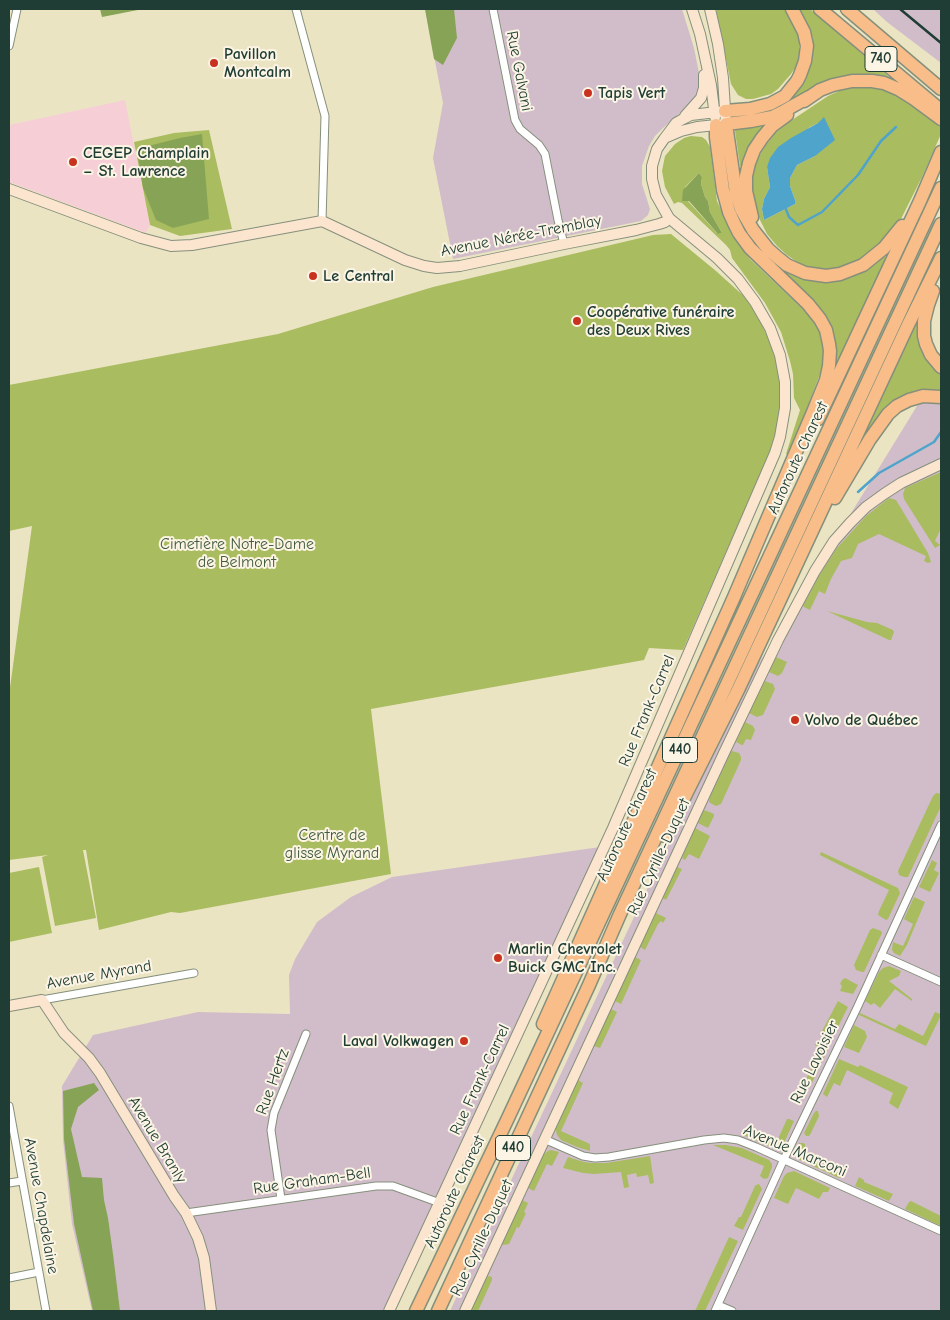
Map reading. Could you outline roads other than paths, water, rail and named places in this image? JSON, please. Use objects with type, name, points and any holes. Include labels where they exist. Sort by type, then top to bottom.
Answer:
[{"type":"highway","points":[[720,111],[750,109],[770,104],[785,96],[797,81],[803,69],[807,46],[804,32],[792,9]]},
{"type":"highway","name":"740","points":[[820,9],[941,110]]},
{"type":"highway","name":"740","points":[[847,9],[941,90]]},
{"type":"highway","points":[[721,125],[772,117],[826,87],[858,80],[878,82],[898,89],[941,119]]},
{"type":"highway","points":[[758,236],[746,191],[746,176],[752,156],[767,132],[809,97]]},
{"type":"highway","points":[[721,125],[736,193],[745,216],[758,236],[777,257],[794,268],[805,273],[826,276],[856,269],[878,254],[905,220],[941,151]]},
{"type":"highway","points":[[508,1118],[542,1026],[734,597],[822,388],[829,366],[830,351],[826,330],[816,314],[750,248],[739,233],[729,212],[723,190],[716,137],[721,125]]},
{"type":"highway","points":[[734,597],[920,201],[941,151]]},
{"type":"highway","name":"Autoroute Charest","points":[[416,1311],[508,1118],[941,188]]},
{"type":"highway","name":"Autoroute Charest","points":[[438,1311],[589,985],[624,905],[941,224]]},
{"type":"highway","points":[[589,985],[697,774],[941,258]]},
{"type":"highway","points":[[941,270],[928,305],[924,328],[928,350],[941,367]]},
{"type":"highway","points":[[773,615],[840,491],[884,419],[897,406],[909,400],[923,396],[941,397]]},
{"type":"street","points":[[9,46],[17,9]]},
{"type":"street","points":[[9,189],[141,238],[171,246],[197,244],[322,220],[325,116],[296,9]]},
{"type":"street","name":"Rue Galvani","points":[[493,9],[515,120],[520,129],[540,145],[545,154],[564,244]]},
{"type":"street","points":[[692,9],[711,85],[720,111]]},
{"type":"street","points":[[664,139],[681,131],[721,125],[720,111],[723,78],[710,9]]},
{"type":"street","name":"Rue Frank-Carrel","points":[[388,1311],[440,1203],[613,828],[775,453],[780,437],[785,408],[785,382],[780,355],[770,328],[755,302],[738,279],[717,258],[669,218],[656,195],[652,179],[654,157],[664,139],[676,123],[698,103],[703,94],[703,49]]},
{"type":"street","points":[[683,118],[720,111]]},
{"type":"street","name":"Avenue Nérée-Tremblay","points":[[322,220],[405,260],[437,268],[460,266],[659,224],[669,218]]},
{"type":"street","name":"Rue Cyrille-Duquet","points":[[465,1311],[741,715],[778,640],[821,561],[842,532],[871,504],[901,483],[941,464]]},
{"type":"street","name":"Rue Lavoisier","points":[[716,1308],[941,825]]},
{"type":"street","points":[[881,955],[941,982]]},
{"type":"street","name":"Avenue Myrand","points":[[9,1006],[194,973]]},
{"type":"street","name":"Avenue Branly","points":[[42,1000],[64,1033],[89,1058],[100,1073],[186,1213],[202,1248],[211,1311]]},
{"type":"street","name":"Rue Hertz","points":[[281,1199],[271,1130],[274,1113],[306,1034]]},
{"type":"street","name":"Avenue Chapdelaine","points":[[9,1106],[46,1311]]},
{"type":"street","name":"Avenue Marconi","points":[[544,1140],[583,1156],[595,1158],[724,1138],[738,1140],[756,1146],[941,1231]]},
{"type":"street","points":[[9,1183],[22,1181]]},
{"type":"street","name":"Rue Graham-Bell","points":[[186,1213],[376,1186],[393,1186],[440,1203]]},
{"type":"street","points":[[9,1278],[39,1272]]},
{"type":"street","points":[[716,1308],[732,1311]]},
{"type":"water","points":[[824,117],[835,140],[815,156],[797,165],[790,178],[790,186],[795,204],[764,220],[762,209],[764,199],[770,187],[767,167],[770,158],[778,147],[818,123]]},
{"type":"waterway","points":[[785,207],[789,217],[798,225],[822,212],[858,175],[881,141],[896,127]]},
{"type":"waterway","points":[[858,492],[879,473],[934,442],[941,432]]},
{"type":"railway","points":[[900,9],[941,43]]},
{"type":"place","name":"Pavillon Montcalm","points":[[214,63]]},
{"type":"place","name":"Tapis Vert","points":[[588,93]]},
{"type":"place","name":"CEGEP Champlain – St. Lawrence","points":[[73,162]]},
{"type":"place","name":"Le Central","points":[[313,276]]},
{"type":"place","name":"Coopérative funéraire des Deux Rives","points":[[577,321]]},
{"type":"place","name":"Volvo de Québec","points":[[795,720]]},
{"type":"place","name":"Marlin Chevrolet Buick GMC Inc.","points":[[498,958]]},
{"type":"place","name":"Laval Volkwagen","points":[[464,1041]]},
{"type":"park label","name":"Cimetière Notre-Dame de Belmont","points":[[237,553]]},
{"type":"park label","name":"Centre de glisse Myrand","points":[[332,844]]}]
